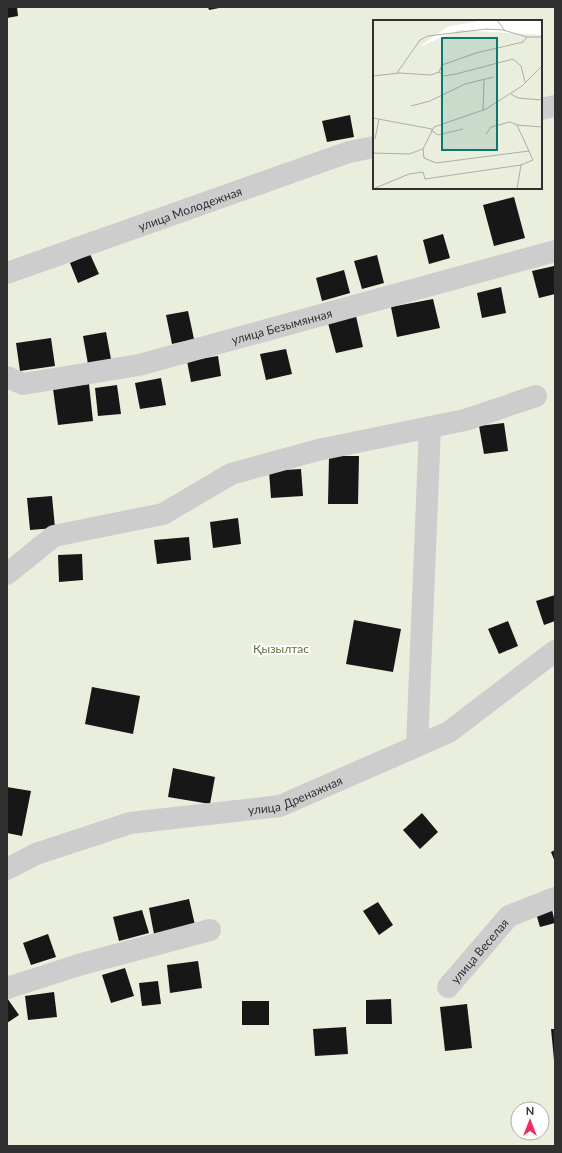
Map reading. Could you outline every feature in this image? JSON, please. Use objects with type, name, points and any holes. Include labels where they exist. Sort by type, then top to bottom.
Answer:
[{"type":"street","points":[[542,109],[555,106]]},
{"type":"street","name":"улица Молодежная","points":[[7,273],[349,152],[373,147]]},
{"type":"street","name":"улица Безымянная","points":[[7,377],[23,384],[139,365],[555,251]]},
{"type":"street","points":[[7,574],[54,536],[163,514],[231,474],[318,450],[465,420],[536,396]]},
{"type":"street","points":[[417,746],[430,427]]},
{"type":"street","name":"улица Дренажная","points":[[7,869],[36,854],[130,823],[280,806],[450,732],[555,651]]},
{"type":"street","name":"улица Веселая","points":[[448,987],[509,916],[555,898]]},
{"type":"street","points":[[7,988],[82,964],[210,930]]},
{"type":"green space","name":"Қызылтас","points":[[7,7],[555,7],[555,1146],[7,1146]]},
{"type":"building","points":[[7,7],[17,7],[18,16],[7,18]]},
{"type":"building","points":[[208,7],[218,7],[219,8],[209,10]]},
{"type":"building","points":[[350,115],[354,137],[327,142],[322,121]]},
{"type":"building","points":[[514,197],[525,238],[494,246],[483,205]]},
{"type":"building","points":[[443,234],[450,258],[429,264],[423,240]]},
{"type":"building","points":[[90,254],[99,274],[78,283],[70,263]]},
{"type":"building","points":[[377,255],[384,283],[362,289],[354,261]]},
{"type":"building","points":[[554,266],[555,294],[539,298],[532,271]]},
{"type":"building","points":[[344,270],[350,293],[322,301],[316,278]]},
{"type":"building","points":[[501,287],[506,313],[482,318],[477,293]]},
{"type":"building","points":[[433,299],[440,328],[397,337],[391,307]]},
{"type":"building","points":[[188,311],[194,339],[172,344],[166,315]]},
{"type":"building","points":[[356,316],[363,347],[336,353],[328,323]]},
{"type":"building","points":[[106,332],[111,359],[88,364],[83,336]]},
{"type":"building","points":[[51,338],[55,366],[20,371],[16,343]]},
{"type":"building","points":[[286,349],[292,374],[266,380],[260,354]]},
{"type":"building","points":[[218,356],[221,376],[191,382],[187,361]]},
{"type":"building","points":[[161,378],[166,405],[140,409],[135,383]]},
{"type":"building","points":[[89,384],[93,421],[58,425],[53,389]]},
{"type":"building","points":[[117,385],[121,414],[98,416],[95,388]]},
{"type":"building","points":[[504,423],[508,451],[484,454],[479,426]]},
{"type":"building","points":[[329,456],[359,456],[358,504],[328,504]]},
{"type":"building","points":[[301,469],[303,496],[271,498],[269,471]]},
{"type":"building","points":[[52,496],[55,528],[30,530],[27,498]]},
{"type":"building","points":[[238,518],[241,544],[213,548],[210,522]]},
{"type":"building","points":[[189,537],[191,560],[157,564],[154,540]]},
{"type":"building","points":[[82,554],[83,580],[59,582],[58,555]]},
{"type":"building","points":[[555,595],[555,621],[544,625],[536,601]]},
{"type":"building","points":[[354,620],[401,629],[393,672],[346,664]]},
{"type":"building","points":[[508,621],[518,646],[499,654],[488,629]]},
{"type":"building","points":[[92,687],[140,696],[133,734],[85,724]]},
{"type":"building","points":[[173,768],[215,777],[210,804],[168,797]]},
{"type":"building","points":[[7,787],[31,791],[22,836],[7,833]]},
{"type":"building","points":[[422,813],[438,832],[420,849],[403,830]]},
{"type":"building","points":[[555,850],[555,862],[551,852]]},
{"type":"building","points":[[189,899],[195,925],[154,934],[149,908]]},
{"type":"building","points":[[378,902],[393,925],[379,935],[363,911]]},
{"type":"building","points":[[551,905],[555,923],[540,927],[535,910]]},
{"type":"building","points":[[142,910],[149,933],[119,941],[113,917]]},
{"type":"building","points":[[48,934],[56,957],[31,965],[23,943]]},
{"type":"building","points":[[198,961],[202,988],[170,993],[167,965]]},
{"type":"building","points":[[125,968],[134,996],[111,1003],[102,975]]},
{"type":"building","points":[[158,981],[161,1004],[142,1006],[139,983]]},
{"type":"building","points":[[54,992],[57,1017],[28,1020],[25,996]]},
{"type":"building","points":[[7,998],[19,1015],[7,1023]]},
{"type":"building","points":[[391,999],[392,1024],[366,1024],[366,1000]]},
{"type":"building","points":[[242,1001],[269,1001],[269,1025],[242,1025]]},
{"type":"building","points":[[467,1004],[472,1048],[445,1051],[440,1007]]},
{"type":"building","points":[[346,1027],[348,1054],[315,1056],[313,1029]]},
{"type":"building","points":[[551,1029],[555,1029],[555,1060],[554,1060]]}]
